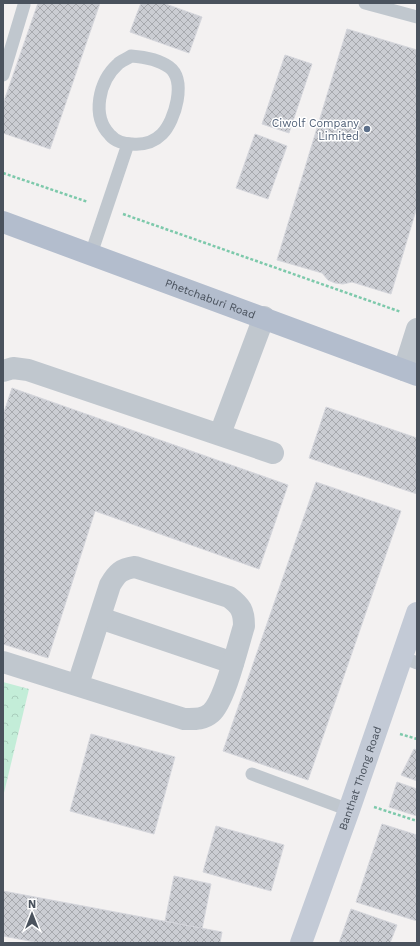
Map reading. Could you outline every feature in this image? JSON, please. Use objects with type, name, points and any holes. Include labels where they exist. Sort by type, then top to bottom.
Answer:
[{"type":"main road","name":"Phetchaburi Road","points":[[3,222],[410,372]]},
{"type":"main road","name":"Banthat Thong Road","points":[[301,943],[351,805],[409,660],[417,613]]},
{"type":"street","points":[[220,434],[264,318]]},
{"type":"street","points":[[410,372],[417,329]]},
{"type":"street","points":[[3,371],[13,368],[28,370],[273,453]]},
{"type":"street","points":[[3,662],[78,684],[184,719],[200,720],[211,713],[220,700],[233,663],[244,626],[244,614],[240,605],[229,597],[135,567],[123,568],[116,575],[110,585],[78,684]]},
{"type":"street","points":[[100,618],[233,663]]},
{"type":"lane","points":[[365,3],[417,17]]},
{"type":"lane","points":[[3,75],[24,5]]},
{"type":"lane","points":[[131,56],[148,58],[170,67],[177,78],[178,95],[173,116],[163,133],[154,141],[142,145],[128,144],[113,139],[103,128],[99,116],[101,92],[108,77],[118,64],[131,56]]},
{"type":"lane","points":[[91,254],[128,144]]},
{"type":"lane","points":[[252,774],[351,805]]},
{"type":"path","points":[[3,173],[402,312]]},
{"type":"path","points":[[351,805],[417,821]]},
{"type":"green space","points":[[3,682],[29,689],[3,797]]},
{"type":"building","points":[[38,3],[100,3],[50,149],[3,133],[3,104]]},
{"type":"building","points":[[141,3],[163,3],[202,17],[189,53],[130,32]]},
{"type":"building","name":"Ciwolf Company Limited","points":[[347,29],[417,50],[417,207],[391,294],[352,282],[343,284],[335,283],[328,280],[322,273],[277,260]]},
{"type":"building","points":[[285,55],[312,64],[289,133],[262,124]]},
{"type":"building","points":[[255,134],[287,146],[268,199],[236,188]]},
{"type":"building","points":[[12,388],[288,485],[259,569],[95,511],[48,658],[3,644],[3,415]]},
{"type":"building","points":[[326,407],[417,438],[417,494],[309,458]]},
{"type":"building","points":[[316,482],[401,511],[308,780],[223,751]]},
{"type":"building","points":[[91,734],[175,757],[154,834],[70,811]]},
{"type":"building","points":[[414,749],[417,750],[417,781],[401,775]]},
{"type":"building","points":[[397,782],[417,789],[417,816],[389,807]]},
{"type":"building","points":[[382,824],[417,835],[417,921],[356,902]]},
{"type":"building","points":[[216,826],[284,845],[271,891],[203,872]]},
{"type":"building","points":[[174,876],[211,884],[202,929],[165,921]]},
{"type":"building","points":[[3,891],[222,932],[220,943],[40,943],[3,936]]},
{"type":"building","points":[[351,909],[397,925],[390,943],[339,943]]},
{"type":"place","name":"Ciwolf Company Limited","points":[[367,129]]}]
